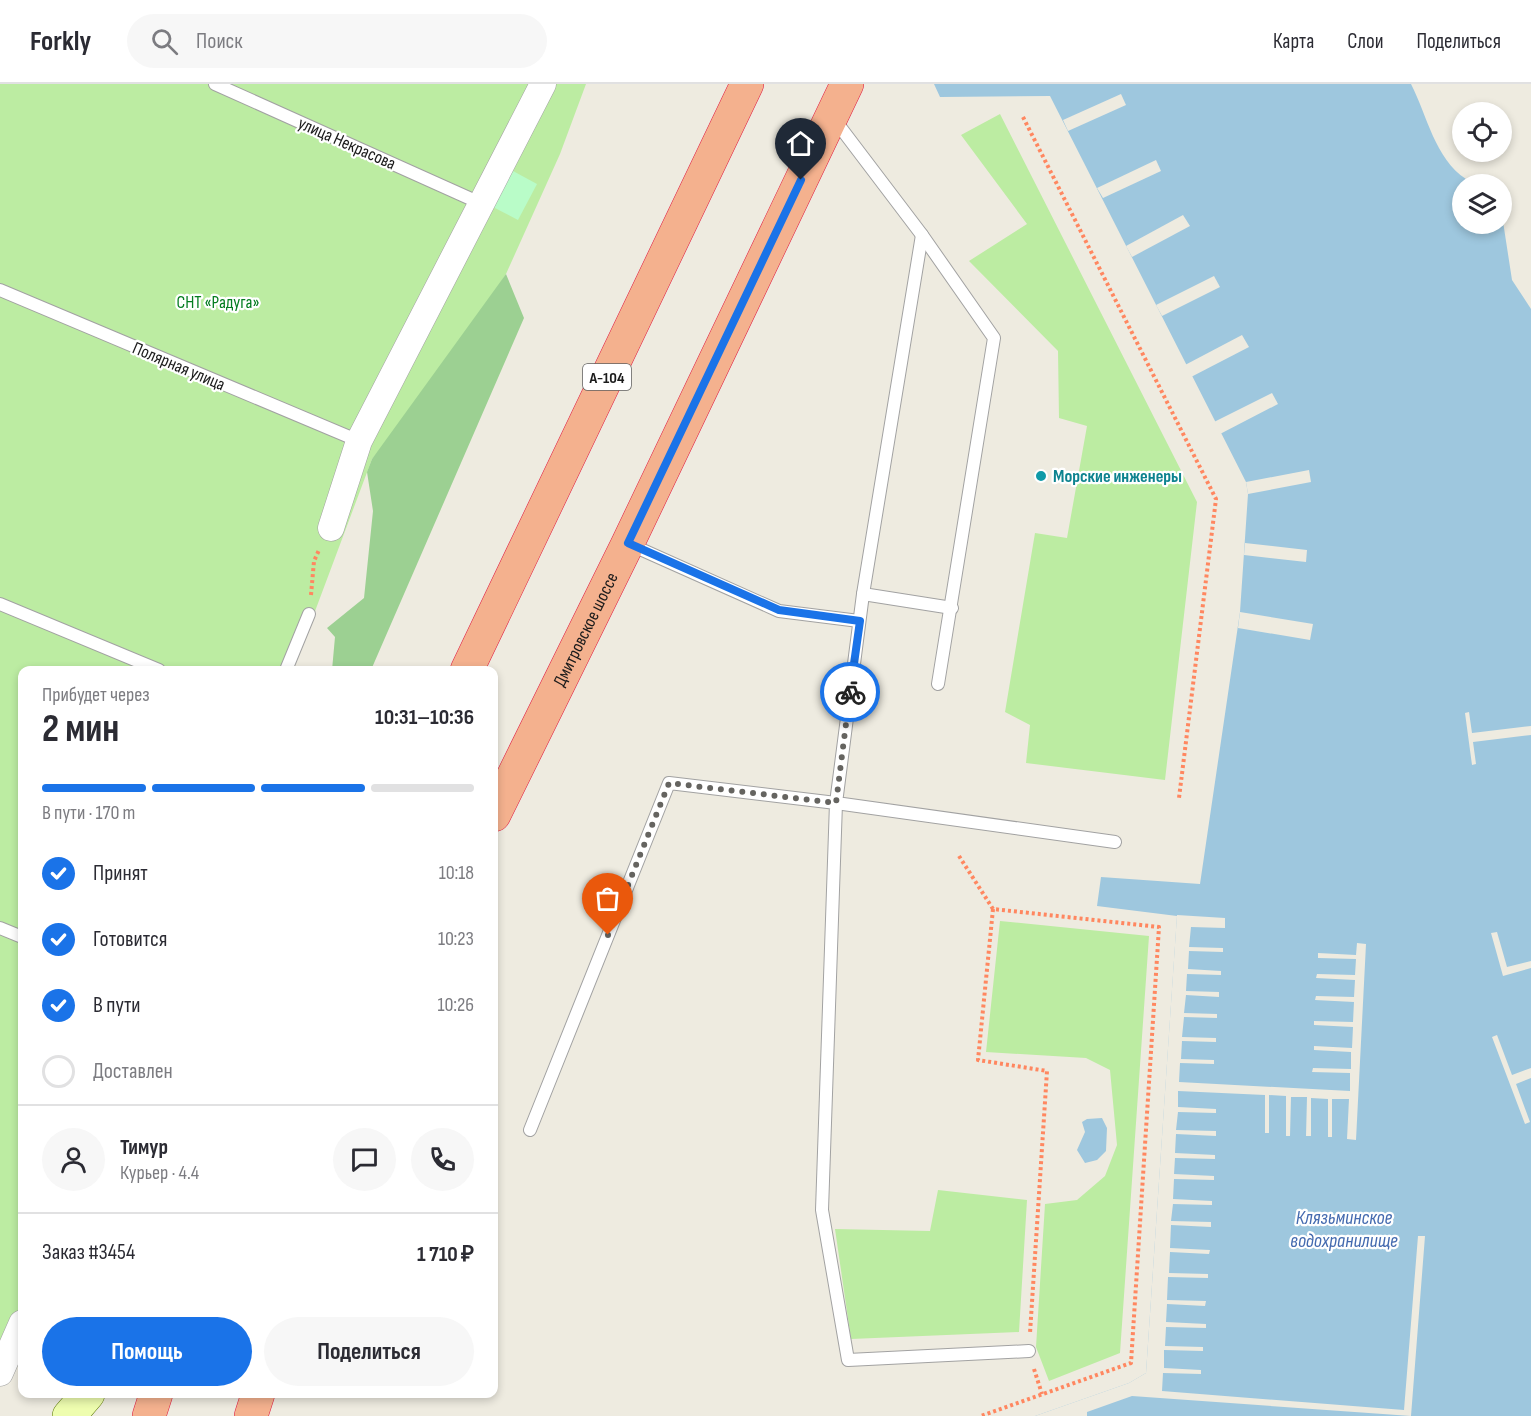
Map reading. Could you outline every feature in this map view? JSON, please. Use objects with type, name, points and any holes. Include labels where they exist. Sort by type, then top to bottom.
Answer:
[{"type":"highway","name":"А-104","points":[[469,666],[747,84]]},
{"type":"highway","name":"Дмитровское шоссе","points":[[498,807],[628,543],[847,84]]},
{"type":"highway","points":[[149,1416],[155,1398]]},
{"type":"highway","points":[[250,1416],[257,1398]]},
{"type":"main road","points":[[69,1416],[85,1398]]},
{"type":"street","points":[[331,528],[359,441],[543,84]]},
{"type":"street","points":[[0,1373],[14,1329]]},
{"type":"lane","name":"улица Некрасова","points":[[215,84],[480,203]]},
{"type":"lane","points":[[832,116],[922,235],[994,338],[938,684]]},
{"type":"lane","points":[[922,235],[863,594],[836,803],[822,1210],[848,1360],[1029,1351]]},
{"type":"lane","name":"Полярная улица","points":[[0,290],[359,441]]},
{"type":"lane","points":[[628,543],[779,610],[860,621]]},
{"type":"lane","points":[[863,594],[952,608]]},
{"type":"lane","points":[[0,604],[149,666]]},
{"type":"lane","points":[[288,666],[309,614]]},
{"type":"lane","points":[[530,1130],[669,783],[836,803],[1115,842]]},
{"type":"lane","points":[[0,927],[18,935]]},
{"type":"path","points":[[1023,117],[1216,499],[1179,798]]},
{"type":"path","points":[[309,614],[314,561],[331,528]]},
{"type":"path","points":[[959,856],[993,909],[978,1060],[1047,1071],[1029,1351]]},
{"type":"path","points":[[981,1416],[1131,1363],[1159,927],[993,909]]},
{"type":"green space","name":"СНТ «Радуга»","points":[[0,84],[586,84],[560,154],[506,274],[436,384],[372,459],[294,666],[18,666],[18,1342],[0,1343]]},
{"type":"green space","points":[[1000,114],[1197,502],[1165,780],[1026,763],[1030,725],[1005,712],[1035,533],[1067,538],[1087,426],[1059,418],[1058,351],[969,261],[1027,224],[961,135]]},
{"type":"green space","points":[[513,171],[537,184],[518,220],[493,207]]},
{"type":"green space","points":[[506,274],[524,318],[373,666],[332,666],[335,637],[327,628],[364,598],[373,511],[367,472],[372,459]]},
{"type":"green space","points":[[1000,921],[1149,936],[1120,1353],[1049,1381],[1036,1347],[1045,1204],[1077,1200],[1105,1176],[1117,1145],[1110,1070],[1086,1058],[986,1052]]},
{"type":"green space","points":[[938,1190],[1027,1200],[1019,1332],[851,1339],[835,1229],[930,1231]]},
{"type":"water","name":"Клязьминское водохранилище","points":[[934,84],[1411,84],[1439,148],[1460,174],[1452,174],[1452,234],[1505,234],[1512,280],[1531,309],[1531,1416],[1035,1416],[1129,1383],[1146,1373],[1177,916],[1097,906],[1101,877],[1200,884],[1240,612],[1248,494],[1246,482],[1050,96],[940,97]]},
{"type":"water","points":[[1102,1118],[1107,1128],[1106,1151],[1097,1160],[1085,1163],[1077,1150],[1085,1132],[1082,1122],[1087,1119]]},
{"type":"pier","points":[[1121,94],[1126,105],[1068,131],[1063,120]]},
{"type":"pier","points":[[1156,160],[1161,171],[1103,198],[1097,188]]},
{"type":"pier","points":[[1183,215],[1190,226],[1132,257],[1126,246]]},
{"type":"pier","points":[[1214,276],[1220,287],[1162,316],[1156,305]]},
{"type":"pier","points":[[1242,335],[1249,347],[1191,377],[1185,365]]},
{"type":"pier","points":[[1272,393],[1278,404],[1220,434],[1214,422]]},
{"type":"pier","points":[[1309,470],[1311,482],[1248,494],[1246,482]]},
{"type":"pier","points":[[1245,543],[1307,550],[1306,562],[1244,555]]},
{"type":"pier","points":[[1240,612],[1313,624],[1310,640],[1238,628]]},
{"type":"pier","points":[[1469,712],[1472,733],[1531,726],[1531,735],[1473,742],[1476,764],[1472,765],[1465,713]]},
{"type":"pier","points":[[1177,915],[1225,918],[1225,928],[1191,927],[1189,947],[1223,948],[1223,952],[1189,951],[1188,969],[1221,971],[1221,975],[1187,974],[1186,991],[1219,992],[1219,997],[1186,995],[1184,1013],[1217,1014],[1217,1018],[1184,1017],[1182,1037],[1216,1038],[1216,1042],[1182,1041],[1181,1059],[1214,1060],[1214,1064],[1180,1063],[1179,1082],[1350,1091],[1350,1073],[1312,1072],[1313,1068],[1351,1069],[1351,1052],[1314,1050],[1314,1046],[1352,1048],[1353,1027],[1314,1025],[1314,1021],[1353,1022],[1354,1002],[1315,1000],[1316,996],[1354,997],[1355,980],[1316,978],[1317,974],[1355,975],[1356,959],[1318,958],[1318,953],[1356,955],[1357,943],[1366,944],[1356,1140],[1347,1139],[1349,1099],[1332,1099],[1332,1137],[1328,1137],[1328,1099],[1311,1098],[1311,1136],[1306,1136],[1307,1097],[1291,1097],[1290,1136],[1286,1136],[1286,1096],[1269,1095],[1269,1133],[1265,1133],[1265,1095],[1178,1091],[1178,1107],[1216,1109],[1216,1113],[1178,1112],[1176,1130],[1216,1131],[1216,1136],[1176,1134],[1175,1153],[1215,1155],[1215,1159],[1175,1158],[1174,1174],[1214,1176],[1214,1180],[1174,1179],[1173,1199],[1212,1201],[1212,1205],[1173,1204],[1171,1221],[1211,1222],[1211,1227],[1171,1225],[1170,1248],[1210,1250],[1209,1254],[1170,1252],[1169,1273],[1208,1274],[1208,1278],[1168,1277],[1167,1300],[1206,1301],[1205,1306],[1167,1304],[1166,1322],[1206,1324],[1206,1328],[1166,1327],[1165,1346],[1203,1347],[1203,1351],[1164,1350],[1164,1368],[1201,1370],[1201,1374],[1163,1373],[1162,1391],[1404,1410],[1418,1236],[1425,1236],[1411,1416],[1132,1396],[1087,1412],[1087,1416],[1035,1416],[1129,1383],[1146,1373]]},
{"type":"pier","points":[[1497,932],[1507,967],[1531,961],[1531,968],[1503,976],[1491,933]]},
{"type":"pier","points":[[1497,1035],[1512,1075],[1531,1068],[1531,1078],[1516,1084],[1530,1122],[1525,1124],[1492,1037]]},
{"type":"way so far","points":[[608,935],[669,783],[836,803],[850,692]]},
{"type":"place","name":"Морские инженеры","points":[[1041,476]]},
{"type":"route","points":[[801,180],[628,543],[779,610],[860,621],[850,692]]}]
